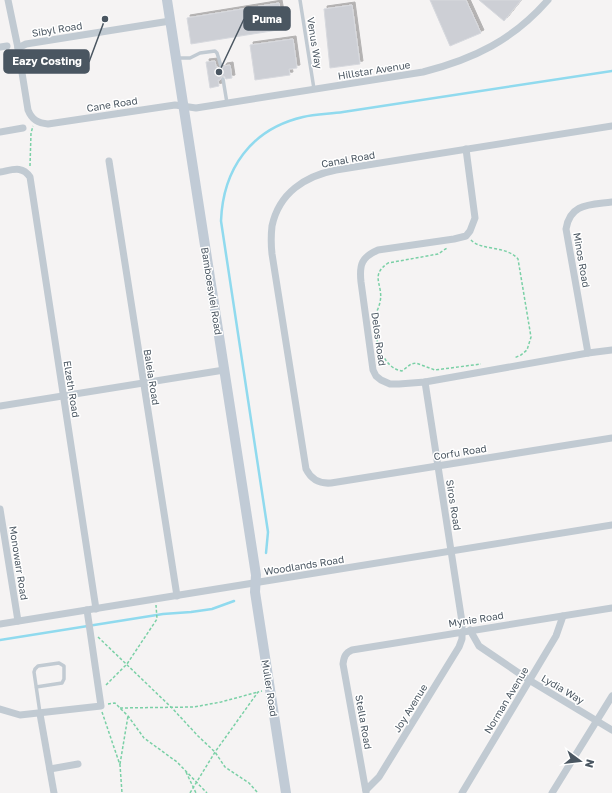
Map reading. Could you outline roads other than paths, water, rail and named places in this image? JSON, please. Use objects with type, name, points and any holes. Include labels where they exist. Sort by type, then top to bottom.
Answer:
[{"type":"street","points":[[8,0],[18,48]]},
{"type":"street","name":"Bamboesvlei Road","points":[[167,0],[256,582]]},
{"type":"street","name":"Hillstar Avenue","points":[[183,107],[196,108],[314,90],[423,72],[459,62],[474,56],[514,32],[527,22],[548,0]]},
{"type":"street","name":"Sibyl Road","points":[[18,48],[26,44],[170,21]]},
{"type":"street","name":"Cane Road","points":[[18,48],[28,110],[31,117],[40,124],[175,105],[183,107]]},
{"type":"street","name":"Canal Road","points":[[312,478],[306,469],[272,254],[272,225],[278,211],[288,195],[296,186],[306,179],[336,170],[612,126]]},
{"type":"street","points":[[0,132],[23,128]]},
{"type":"street","name":"Delos Road","points":[[466,149],[475,210],[475,218],[466,236],[378,250],[368,254],[362,262],[360,270],[361,282],[373,370],[376,376],[390,384],[425,382],[612,350]]},
{"type":"street","name":"Baleia Road","points":[[109,162],[177,596]]},
{"type":"street","name":"Elzeth Road","points":[[0,172],[18,169],[27,172],[30,177],[96,609]]},
{"type":"street","name":"Minos Road","points":[[588,353],[566,229],[567,222],[575,210],[581,206],[612,202]]},
{"type":"street","points":[[0,406],[224,370]]},
{"type":"street","name":"Siros Road","points":[[425,382],[462,631]]},
{"type":"street","name":"Corfu Road","points":[[312,478],[320,483],[331,483],[612,438]]},
{"type":"street","name":"Monowarr Road","points":[[0,509],[18,621]]},
{"type":"street","name":"Woodlands Road","points":[[0,624],[612,525]]},
{"type":"street","name":"Muller Road","points":[[256,582],[255,592],[286,793]]},
{"type":"street","name":"Mynie Road","points":[[345,655],[352,650],[462,631],[612,608]]},
{"type":"street","points":[[0,710],[20,715],[40,714],[101,706],[87,610]]},
{"type":"street","name":"Norman Avenue","points":[[462,793],[556,636],[563,616]]},
{"type":"street","name":"Lydia Way","points":[[470,630],[479,646],[529,680],[612,730]]},
{"type":"street","name":"Joy Avenue","points":[[366,792],[379,777],[459,647],[462,640],[462,631]]},
{"type":"street","name":"Stella Road","points":[[345,655],[343,664],[366,792]]},
{"type":"street","points":[[552,793],[612,696]]},
{"type":"street","points":[[40,714],[54,793]]},
{"type":"street","points":[[50,769],[78,764]]},
{"type":"lane","name":"Venus Way","points":[[300,0],[314,90]]},
{"type":"lane","points":[[176,59],[190,58],[200,53],[215,52],[217,53],[221,66]]},
{"type":"lane","points":[[223,79],[227,103]]},
{"type":"lane","points":[[36,688],[62,683],[64,679],[64,666],[59,663],[38,666],[35,669],[36,688],[40,714]]},
{"type":"waterway","points":[[266,553],[268,532],[221,221],[227,184],[234,168],[243,154],[255,141],[269,131],[285,123],[303,117],[612,71]]},
{"type":"waterway","points":[[0,640],[163,614],[212,609],[234,601]]},
{"type":"place","name":"Eazy Costing","points":[[105,19]]},
{"type":"place","name":"Puma","points":[[219,72]]}]
